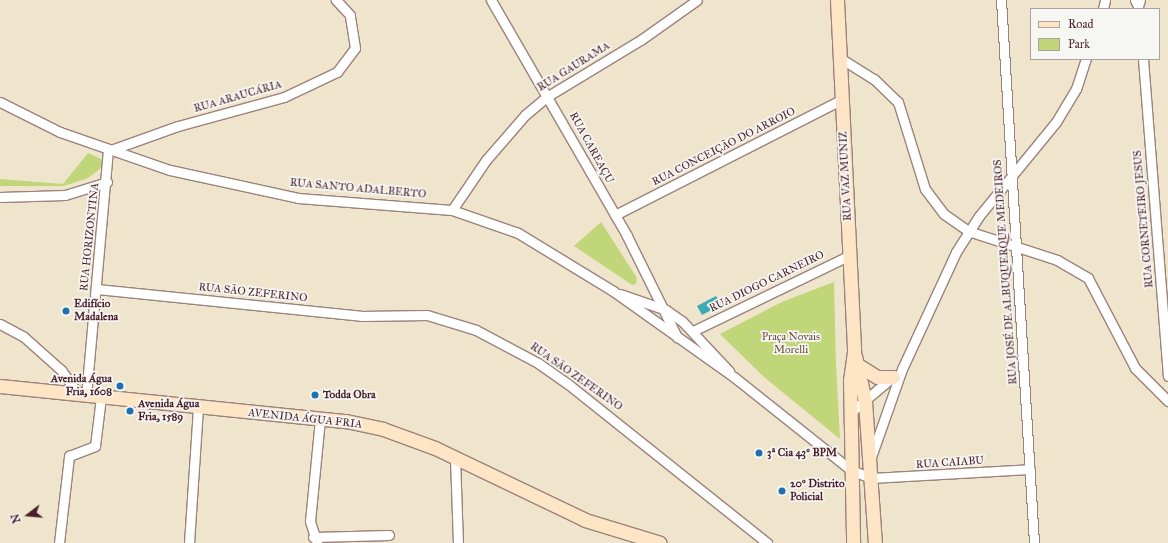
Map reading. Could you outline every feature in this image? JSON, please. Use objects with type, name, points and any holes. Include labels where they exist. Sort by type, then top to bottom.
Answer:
[{"type":"street","name":"RUA ARAUCÁRIA","points":[[108,151],[178,126],[284,98],[337,72],[349,61],[355,42],[350,15],[336,0]]},
{"type":"street","name":"RUA CAREAÇU","points":[[491,0],[548,96],[615,215],[666,310]]},
{"type":"street","name":"RUA VAZ MUNIZ","points":[[837,0],[843,99],[854,352],[851,412],[853,543]]},
{"type":"street","name":"RUA JOSÉ DE ALBUQUERQUE MEDEIROS","points":[[1001,0],[1034,543]]},
{"type":"street","name":"RUA GAURAMA","points":[[452,210],[505,136],[548,96],[697,1]]},
{"type":"street","points":[[840,58],[894,97],[906,119],[925,189],[944,214],[968,231],[1016,248],[1057,260],[1090,281],[1126,355],[1145,381],[1168,401]]},
{"type":"street","points":[[870,460],[897,373],[968,231],[1056,122],[1076,89],[1086,60]]},
{"type":"street","name":"RUA CORNETEIRO JESUS","points":[[1143,60],[1168,376]]},
{"type":"street","name":"RUA CONCEIÇÃO DO ARROIO","points":[[615,215],[843,99]]},
{"type":"street","name":"RUA SANTO ADALBERTO","points":[[0,102],[60,132],[108,151],[228,184],[298,198],[452,210],[518,232],[613,291],[678,339]]},
{"type":"street","name":"RUA HORIZONTINA","points":[[83,395],[97,290],[108,182],[108,151]]},
{"type":"street","points":[[0,197],[65,195],[108,182]]},
{"type":"street","points":[[1158,245],[1168,244]]},
{"type":"street","name":"RUA DIOGO CARNEIRO","points":[[695,330],[850,255]]},
{"type":"street","name":"RUA SÃO ZEFERINO","points":[[97,290],[361,316],[427,315],[476,330],[538,363],[568,384],[766,543]]},
{"type":"street","name":"RUA SANTO ADALBERTO","points":[[613,291],[666,310]]},
{"type":"street","points":[[666,310],[695,330],[734,377]]},
{"type":"street","points":[[666,310],[678,339],[734,377],[851,470],[871,478]]},
{"type":"street","points":[[0,324],[24,338],[61,370],[83,395]]},
{"type":"street","name":"RUA VAZ MUNIZ","points":[[854,352],[865,401],[875,543]]},
{"type":"street","points":[[858,365],[877,377],[897,373]]},
{"type":"street","points":[[851,412],[897,373]]},
{"type":"street","name":"AVENIDA ÁGUA FRIA","points":[[0,386],[198,408],[320,419],[383,429],[455,458],[536,499],[638,541],[660,543]]},
{"type":"street","points":[[59,543],[69,456],[95,446],[101,397]]},
{"type":"street","points":[[189,543],[198,408]]},
{"type":"street","points":[[320,419],[310,521],[315,540],[389,535]]},
{"type":"street","points":[[455,458],[458,543]]},
{"type":"street","name":"RUA CAIABU","points":[[871,478],[1030,469]]},
{"type":"green space","points":[[88,153],[103,160],[100,169],[88,178],[64,186],[0,186],[0,179],[63,184]]},
{"type":"green space","points":[[601,222],[637,278],[636,284],[632,285],[574,246]]},
{"type":"green space","name":"Praça Novais Morelli","points":[[834,282],[840,439],[764,377],[720,334],[784,301]]},
{"type":"water","points":[[716,296],[721,305],[702,315],[697,306]]},
{"type":"place","name":"Edifício Madalena","points":[[66,311]]},
{"type":"place","name":"Avenida Água Fria, 1608","points":[[120,386]]},
{"type":"place","name":"Todda Obra","points":[[315,395]]},
{"type":"place","name":"Avenida Água Fria, 1589","points":[[130,411]]},
{"type":"place","name":"3ª Cia 43º BPM","points":[[759,453]]},
{"type":"place","name":"20º Distrito Policial","points":[[782,491]]}]
